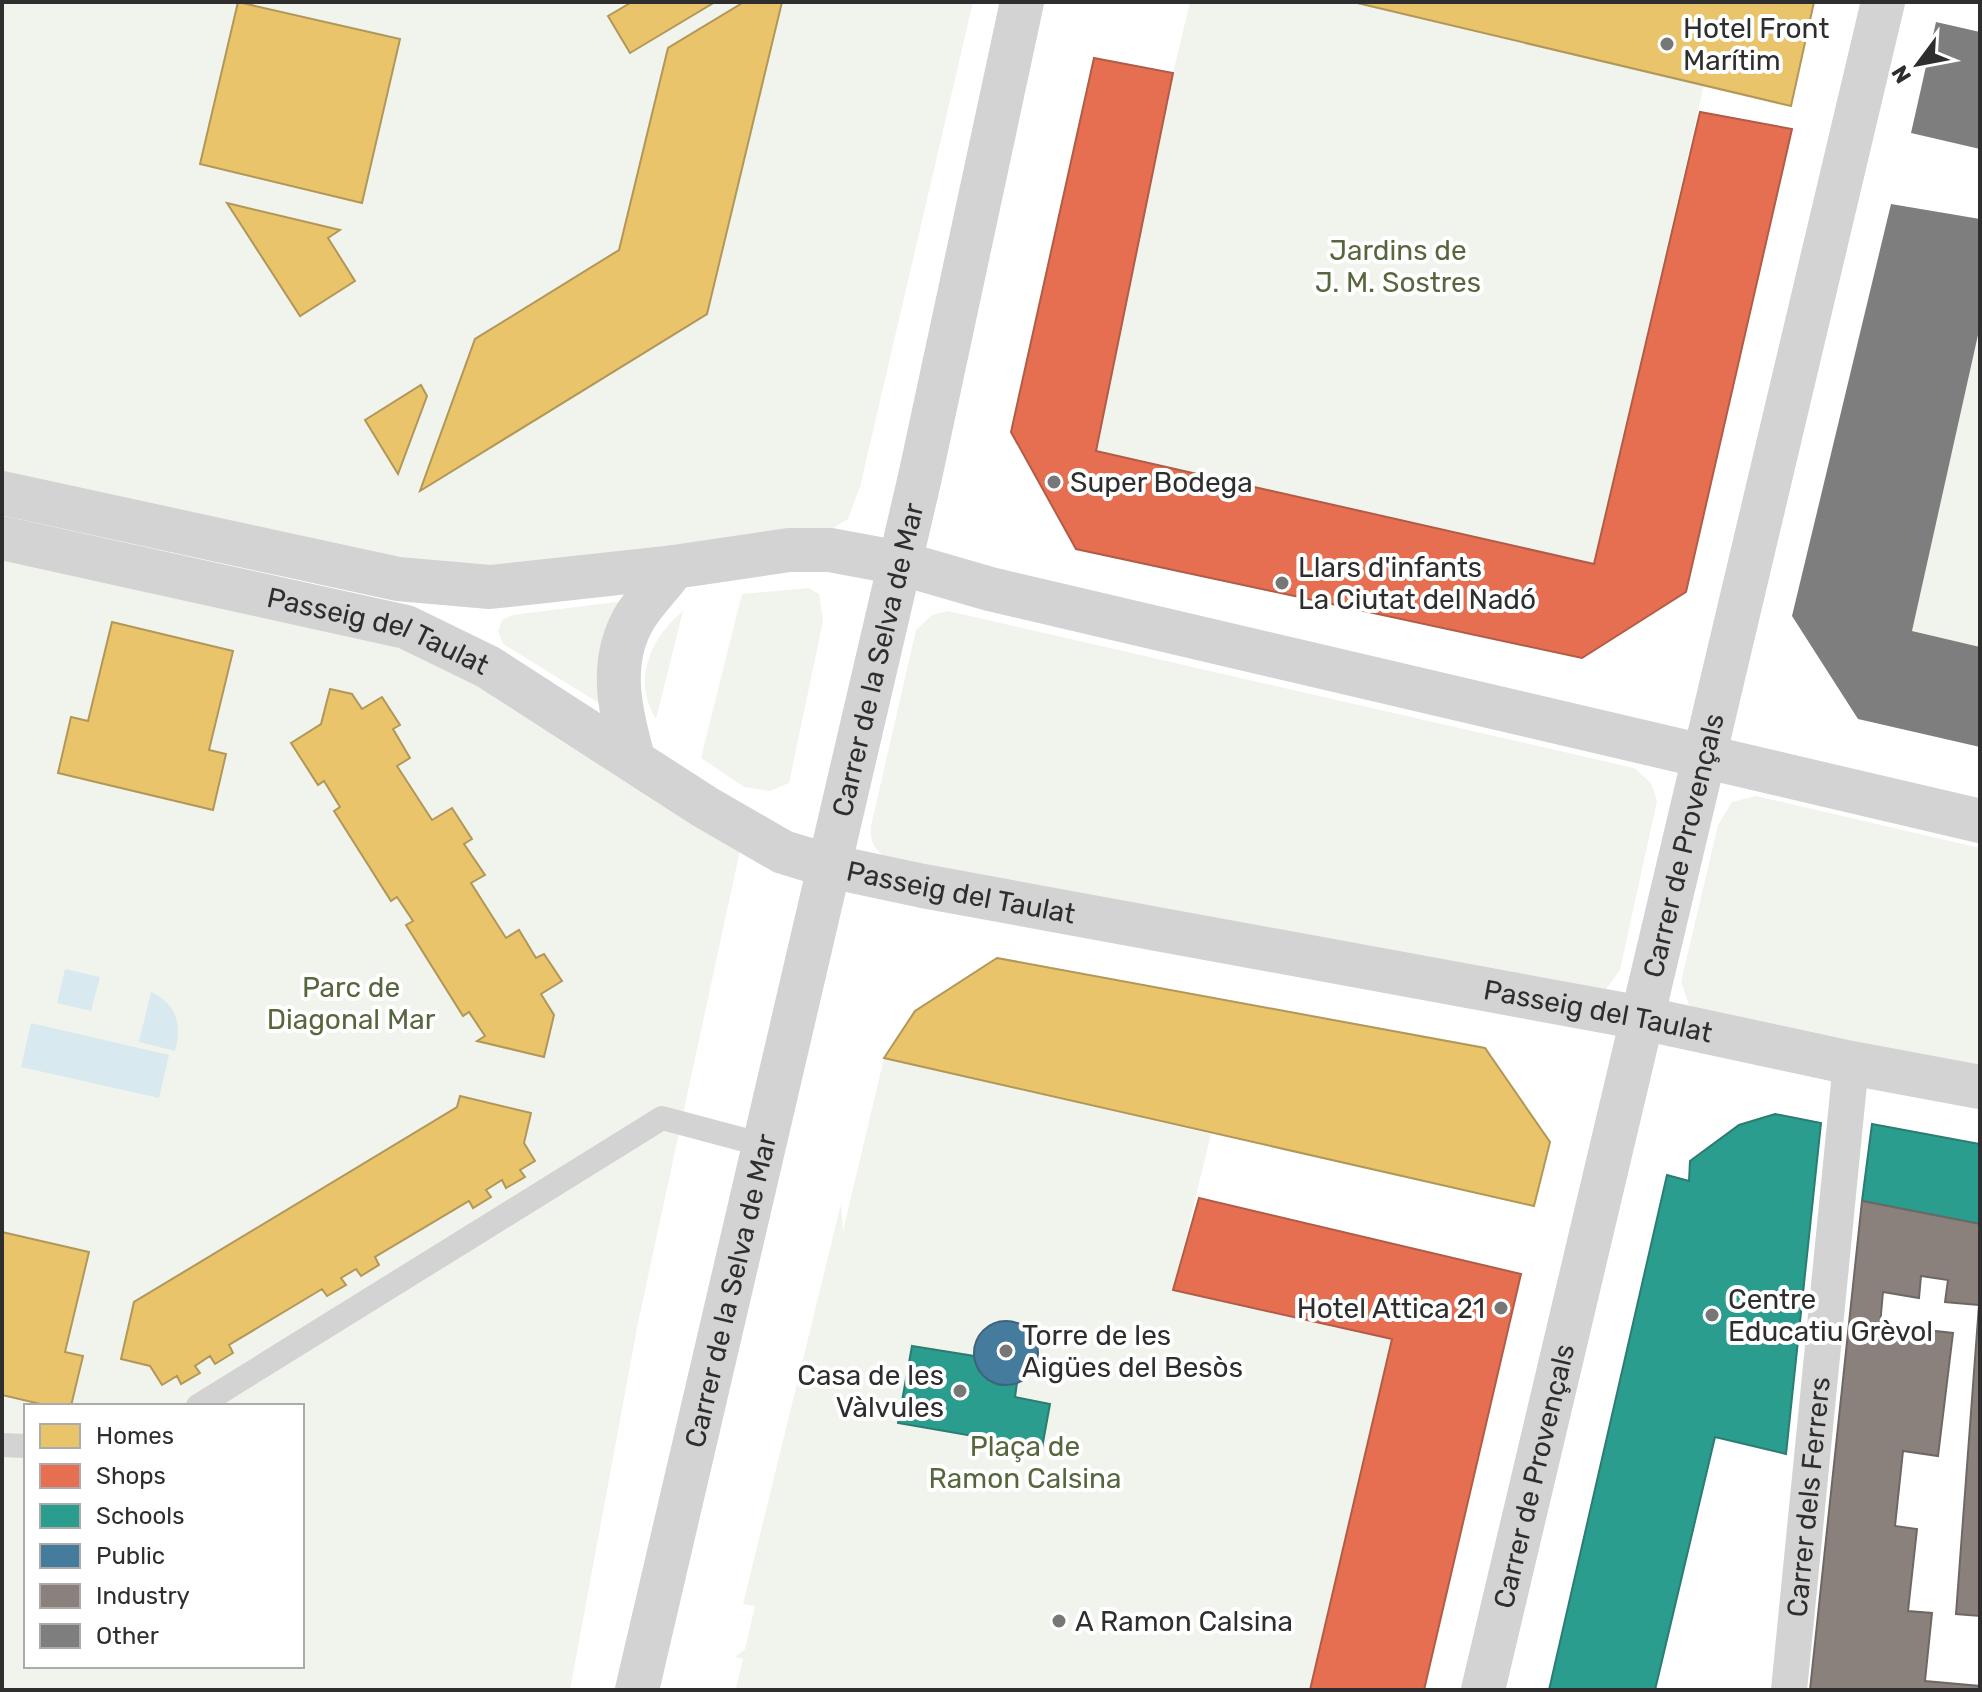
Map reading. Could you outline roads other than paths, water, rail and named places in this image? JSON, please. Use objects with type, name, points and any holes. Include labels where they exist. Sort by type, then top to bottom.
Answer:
[{"type":"street","name":"Carrer de la Selva de Mar","points":[[637,1690],[900,563],[1022,2]]},
{"type":"street","name":"Carrer de Provençals","points":[[1483,1690],[1883,2]]},
{"type":"street","name":"Passeig del Taulat","points":[[2,493],[398,579],[490,587],[674,567],[789,550],[830,550],[900,563],[1001,592],[1980,821]]},
{"type":"street","name":"Passeig del Taulat","points":[[2,538],[406,627],[488,667],[705,807],[783,852],[829,866],[1642,1018],[1980,1087]]},
{"type":"street","points":[[633,758],[619,699],[619,662],[625,637],[636,616],[674,567]]},
{"type":"street","name":"Carrer dels Ferrers","points":[[1789,1690],[1851,1063]]},
{"type":"lane","points":[[201,1404],[662,1118],[763,1145]]},
{"type":"lane","points":[[2,1445],[24,1446]]},
{"type":"place","name":"Hotel Front Marítim","points":[[1667,44]]},
{"type":"place","name":"Super Bodega","points":[[1054,482]]},
{"type":"place","name":"Llars d'infants La Ciutat del Nadó","points":[[1282,583]]},
{"type":"place","name":"Hotel Attica 21","points":[[1501,1308]]},
{"type":"place","name":"Centre Educatiu Grèvol","points":[[1712,1315]]},
{"type":"place","name":"Torre de les Aigües del Besòs","points":[[1006,1351]]},
{"type":"place","name":"Casa de les Vàlvules","points":[[960,1391]]},
{"type":"place","name":"A Ramon Calsina","points":[[1059,1621]]},
{"type":"park label","name":"Jardins de J. M. Sostres","points":[[1398,266]]},
{"type":"park label","name":"Parc de Diagonal Mar","points":[[351,1003]]},
{"type":"park label","name":"Plaça de Ramon Calsina","points":[[1025,1462]]}]
